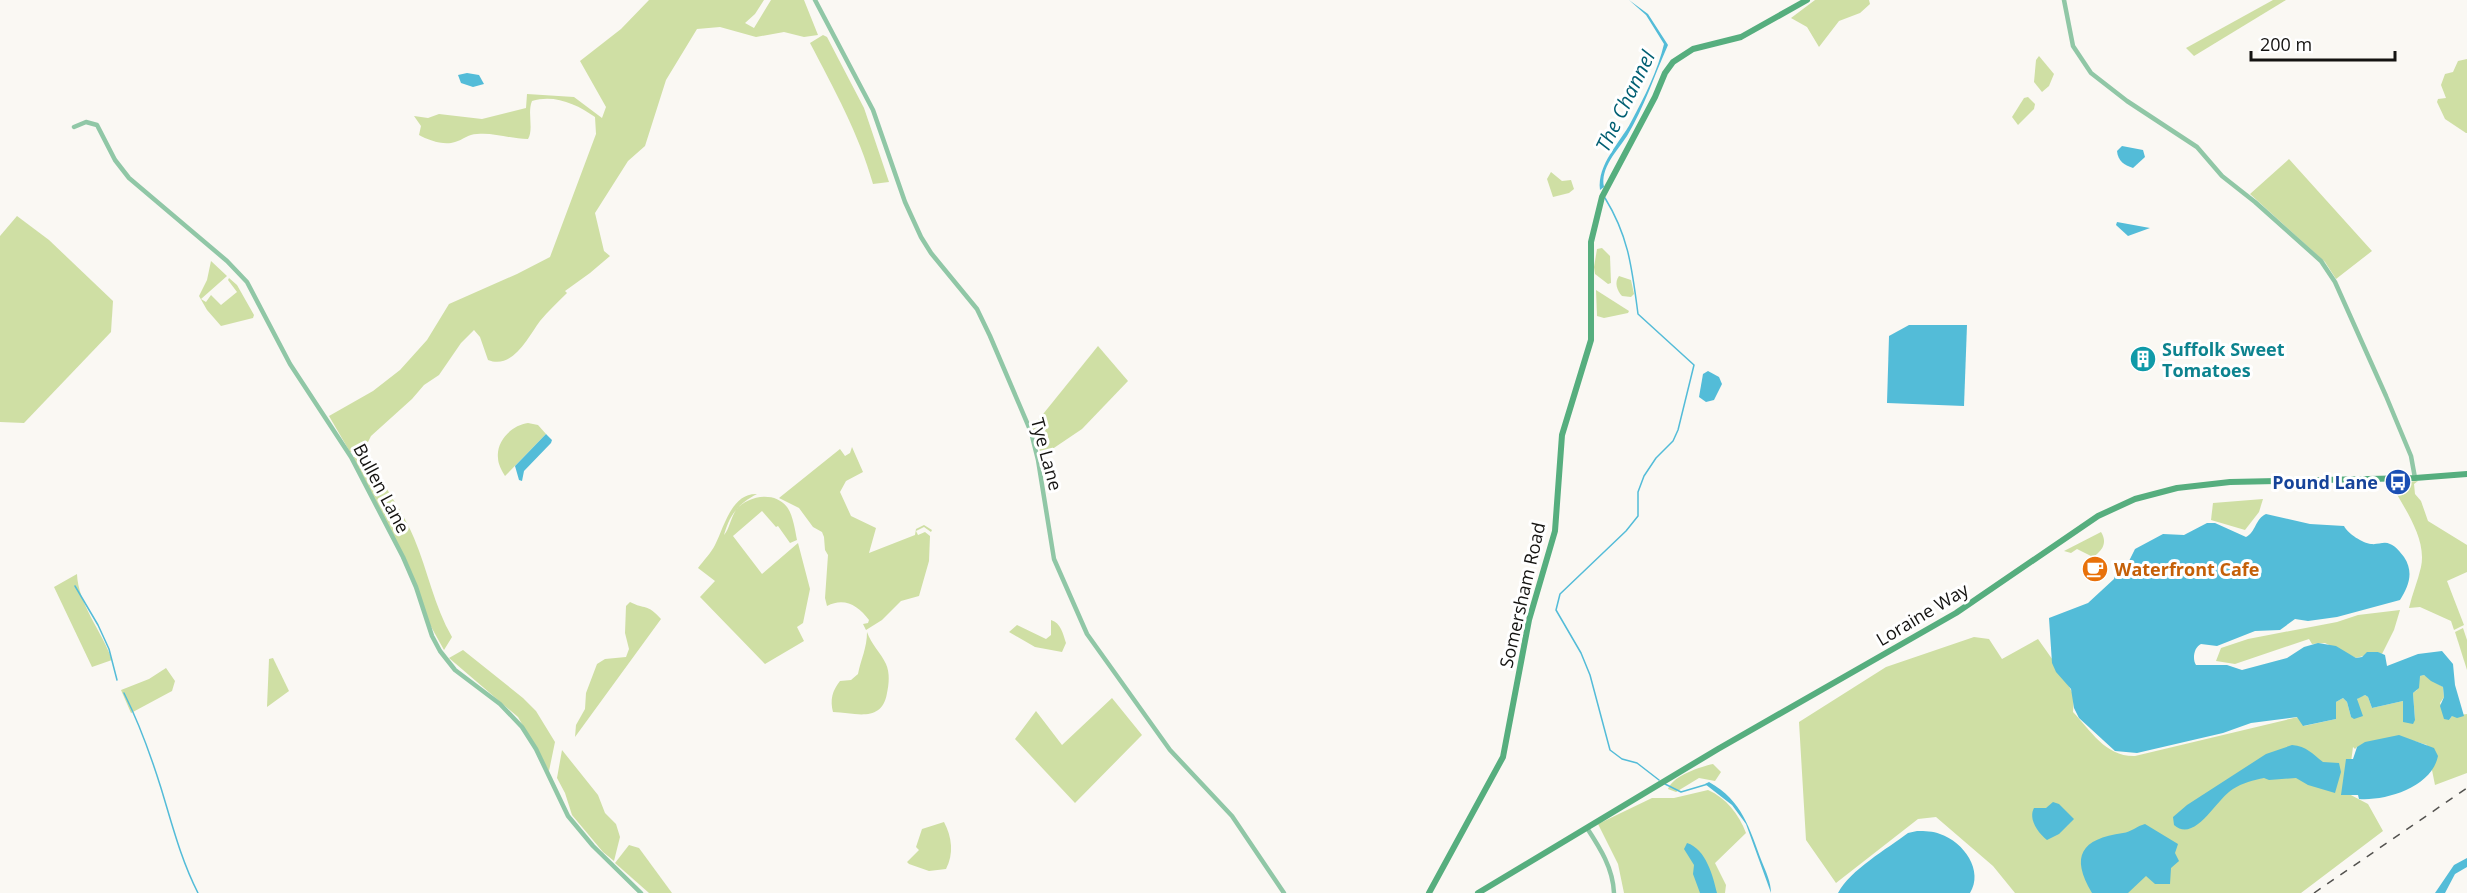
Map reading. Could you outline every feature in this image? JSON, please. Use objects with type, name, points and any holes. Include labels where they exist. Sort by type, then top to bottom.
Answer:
[{"type":"main road","name":"Somersham Road","points":[[1430,893],[1503,757],[1529,621],[1555,531],[1562,435],[1591,340],[1591,242],[1602,197],[1655,97],[1665,73],[1673,62],[1694,49],[1741,37],[1807,0]]},
{"type":"main road","name":"Loraine Way","points":[[1478,893],[1956,613],[2098,516],[2135,499],[2177,488],[2230,482],[2415,478],[2467,474]]},
{"type":"street","name":"Tye Lane","points":[[815,0],[873,110],[905,202],[921,237],[972,303],[990,336],[1031,432],[1038,460],[1054,559],[1087,634],[1170,750],[1232,816],[1284,893]]},
{"type":"street","points":[[2064,0],[2073,46],[2091,73],[2127,101],[2197,147],[2222,176],[2321,261],[2335,282],[2395,416],[2411,456],[2415,478]]},
{"type":"street","name":"Bullen Lane","points":[[74,127],[86,122],[97,125],[115,160],[129,178],[227,261],[247,282],[285,355],[351,456],[407,565],[432,636],[440,651],[454,670],[500,704],[522,727],[536,750],[568,816],[593,846],[641,893]]},
{"type":"street","points":[[1587,828],[1610,869],[1614,893]]},
{"type":"green space","points":[[649,0],[764,0],[755,14],[745,23],[754,28],[771,0],[804,0],[818,35],[804,37],[784,32],[756,37],[720,27],[697,29],[666,80],[645,146],[628,161],[595,213],[604,251],[610,256],[565,291],[567,293],[543,317],[519,350],[505,360],[497,362],[488,360],[480,337],[474,330],[461,343],[439,375],[424,385],[371,436],[367,444],[367,453],[350,452],[329,416],[373,391],[400,370],[427,340],[449,304],[550,257],[596,134],[595,117],[573,104],[549,99],[532,101],[528,139],[483,134],[471,135],[451,143],[436,142],[419,135],[421,126],[414,116],[428,118],[439,114],[482,119],[526,108],[527,94],[574,97],[602,118],[606,107],[580,61],[621,29]]},
{"type":"green space","points":[[1815,0],[1869,0],[1870,4],[1860,13],[1839,21],[1819,47],[1807,27],[1791,18]]},
{"type":"green space","points":[[2273,0],[2286,0],[2194,56],[2186,48]]},
{"type":"green space","points":[[823,35],[827,37],[864,108],[889,182],[873,184],[853,130],[810,43]]},
{"type":"green space","points":[[2039,56],[2054,74],[2049,86],[2042,92],[2034,82],[2036,60]]},
{"type":"green space","points":[[2467,59],[2466,133],[2445,119],[2437,102],[2438,99],[2446,98],[2441,85],[2445,74],[2453,72],[2458,61]]},
{"type":"green space","points":[[2028,97],[2035,104],[2034,109],[2018,125],[2012,117],[2024,98]]},
{"type":"green space","points":[[2289,159],[2372,251],[2336,279],[2325,262],[2250,194]]},
{"type":"green space","points":[[1551,172],[1562,181],[1571,180],[1574,189],[1569,193],[1553,197],[1547,179]]},
{"type":"green space","points":[[17,216],[49,240],[113,301],[111,332],[24,423],[0,422],[0,236]]},
{"type":"green space","points":[[1602,248],[1610,256],[1611,283],[1608,284],[1595,274],[1597,249]]},
{"type":"green space","points":[[211,261],[227,276],[201,299],[206,302],[211,295],[221,305],[237,292],[228,280],[229,278],[237,285],[254,315],[253,318],[221,326],[207,310],[199,296],[207,280]]},
{"type":"green space","points":[[1619,276],[1631,280],[1634,294],[1631,297],[1622,296],[1619,292],[1616,284]]},
{"type":"green space","points":[[1596,290],[1629,311],[1628,313],[1604,318],[1597,316]]},
{"type":"green space","points":[[1098,346],[1128,381],[1082,429],[1042,456],[1031,429]]},
{"type":"green space","points":[[528,423],[538,425],[546,434],[505,476],[498,460],[502,440],[511,430]]},
{"type":"green space","points":[[852,447],[863,472],[846,481],[840,492],[851,516],[876,528],[869,553],[915,535],[916,529],[924,525],[932,530],[931,532],[924,527],[916,531],[918,535],[925,532],[930,536],[929,561],[919,596],[901,601],[882,620],[866,630],[863,624],[868,623],[869,620],[860,610],[850,604],[839,602],[827,606],[825,598],[828,555],[822,532],[813,527],[799,508],[779,498],[840,449],[845,456],[850,453]]},
{"type":"green space","points":[[352,457],[369,457],[409,527],[440,613],[452,637],[444,650],[429,623],[407,562]]},
{"type":"green space","points":[[2418,481],[2414,484],[2415,494],[2421,501],[2428,521],[2467,545],[2467,572],[2447,581],[2464,625],[2454,630],[2451,621],[2420,607],[2409,608],[2421,567],[2421,546],[2414,525],[2393,487],[2387,487],[2386,484]]},
{"type":"green space","points":[[757,494],[742,504],[762,497],[782,502],[791,514],[797,540],[790,543],[778,526],[776,527],[762,511],[733,536],[762,574],[798,543],[810,589],[803,623],[797,627],[804,641],[765,664],[700,597],[715,581],[698,568],[713,548],[735,505],[748,495]],"holes":[[[736,510],[727,530],[724,535],[729,521]]]},
{"type":"green space","points":[[2263,499],[2259,512],[2245,530],[2211,520],[2213,503]]},
{"type":"green space","points":[[2101,532],[2104,540],[2103,546],[2093,557],[2077,549],[2071,553],[2064,551]]},
{"type":"green space","points":[[77,574],[81,596],[112,660],[92,667],[54,587]]},
{"type":"green space","points":[[630,602],[649,609],[661,619],[575,737],[576,725],[585,709],[586,693],[597,664],[605,659],[626,657],[629,649],[625,633],[626,606]]},
{"type":"green space","points":[[2400,610],[2394,630],[2382,654],[2377,652],[2356,658],[2325,643],[2312,644],[2309,639],[2235,664],[2216,661],[2221,648],[2248,639],[2337,622],[2358,615]]},
{"type":"green space","points":[[1051,620],[1059,626],[1064,636],[1066,643],[1062,652],[1035,647],[1009,632],[1017,625],[1046,639],[1051,635]]},
{"type":"green space","points":[[2463,628],[2467,640],[2467,670],[2455,632]]},
{"type":"green space","points":[[867,632],[884,660],[889,675],[884,702],[880,709],[867,714],[833,712],[832,696],[837,685],[840,681],[851,680],[858,674]]},
{"type":"green space","points":[[1974,637],[1989,639],[2002,659],[2038,639],[2062,673],[2074,696],[2073,712],[2107,748],[2135,756],[2298,717],[2304,726],[2336,719],[2336,702],[2343,698],[2347,702],[2351,717],[2358,697],[2365,695],[2372,708],[2403,701],[2403,717],[2415,720],[2413,693],[2417,690],[2419,676],[2424,675],[2443,687],[2444,697],[2440,703],[2449,720],[2452,716],[2467,714],[2467,773],[2435,785],[2427,745],[2414,741],[2355,749],[2353,747],[2347,793],[2368,804],[2383,831],[2301,893],[2015,893],[1993,866],[1936,817],[1918,819],[1836,883],[1806,840],[1799,722],[1886,667]]},
{"type":"green space","points":[[463,650],[536,711],[555,742],[549,771],[518,717],[449,658]]},
{"type":"green space","points":[[273,658],[289,691],[267,707],[269,659]]},
{"type":"green space","points":[[166,668],[175,681],[172,691],[131,713],[121,690],[149,679]]},
{"type":"green space","points":[[1112,698],[1142,735],[1075,803],[1015,739],[1036,711],[1062,745]]},
{"type":"green space","points":[[562,750],[598,795],[605,813],[616,824],[620,837],[614,861],[603,852],[572,815],[557,778]]},
{"type":"green space","points":[[1713,764],[1721,772],[1715,781],[1699,778],[1676,792],[1668,789],[1681,776]]},
{"type":"green space","points":[[1708,790],[1721,797],[1731,807],[1746,833],[1715,863],[1726,885],[1725,893],[1624,893],[1618,864],[1598,824],[1652,798],[1674,798]]},
{"type":"green space","points":[[944,822],[951,846],[946,869],[929,871],[909,864],[907,862],[919,850],[916,847],[922,829]]},
{"type":"green space","points":[[629,845],[639,848],[672,893],[649,893],[615,863]]},
{"type":"water","points":[[1629,0],[1648,14],[1668,45],[1639,114],[1607,166],[1603,180],[1604,187],[1600,190],[1602,171],[1641,103],[1664,44],[1646,15]]},
{"type":"water","points":[[467,73],[479,75],[484,84],[473,87],[461,83],[458,75]]},
{"type":"water","points":[[2122,146],[2143,150],[2145,157],[2133,168],[2120,160],[2117,151]]},
{"type":"water","points":[[2117,222],[2150,228],[2128,236],[2116,225]]},
{"type":"water","points":[[1909,325],[1967,325],[1964,406],[1887,403],[1889,336]]},
{"type":"water","points":[[1708,371],[1719,377],[1722,384],[1714,400],[1706,402],[1699,397],[1703,374]]},
{"type":"water","points":[[546,434],[552,440],[551,443],[524,471],[522,481],[519,480],[515,466]]},
{"type":"water","points":[[2266,514],[2310,524],[2344,526],[2352,535],[2364,542],[2392,545],[2404,557],[2409,568],[2410,574],[2406,589],[2400,600],[2337,617],[2308,621],[2295,619],[2280,630],[2255,631],[2217,646],[2201,644],[2194,653],[2196,665],[2227,665],[2242,670],[2287,658],[2304,647],[2318,643],[2336,646],[2356,658],[2362,657],[2367,652],[2378,652],[2385,655],[2387,666],[2418,654],[2442,651],[2453,664],[2455,685],[2464,716],[2444,719],[2440,706],[2444,697],[2443,687],[2424,675],[2420,676],[2419,688],[2413,693],[2415,720],[2413,724],[2403,722],[2403,701],[2372,708],[2365,695],[2357,699],[2363,716],[2354,719],[2343,698],[2336,702],[2336,719],[2303,726],[2297,717],[2251,723],[2223,733],[2137,753],[2115,751],[2079,718],[2074,708],[2071,689],[2056,672],[2052,663],[2049,618],[2088,603],[2114,579],[2117,567],[2129,561],[2135,549],[2163,534],[2184,535],[2207,523],[2215,523],[2246,537]]},
{"type":"water","points":[[2399,735],[2434,748],[2438,756],[2427,776],[2406,790],[2382,797],[2359,799],[2358,795],[2341,795],[2346,759],[2353,759],[2357,747],[2365,742]]},
{"type":"water","points":[[2292,745],[2306,749],[2323,762],[2339,763],[2341,772],[2335,793],[2308,785],[2296,778],[2269,780],[2264,778],[2244,783],[2233,789],[2205,818],[2190,829],[2182,829],[2174,825],[2173,817],[2187,805],[2266,754]]},
{"type":"water","points":[[1709,782],[1730,798],[1743,816],[1768,877],[1771,893],[1746,824],[1732,805],[1705,784]]},
{"type":"water","points":[[2053,802],[2059,804],[2074,819],[2059,834],[2047,840],[2035,826],[2032,812],[2034,808],[2046,808]]},
{"type":"water","points":[[2145,824],[2178,844],[2175,853],[2179,861],[2171,868],[2170,884],[2155,884],[2146,876],[2128,893],[2092,893],[2082,869],[2081,859],[2084,851],[2097,840]]},
{"type":"water","points":[[1917,831],[1940,834],[1964,850],[1975,876],[1970,893],[1838,893],[1851,876],[1870,860],[1908,833]]},
{"type":"water","points":[[1687,843],[1694,846],[1704,857],[1711,871],[1717,893],[1700,893],[1693,874],[1694,865],[1684,849]]},
{"type":"water","points":[[2467,858],[2467,867],[2455,874],[2445,893],[2435,893],[2454,865]]},
{"type":"waterway","name":"The Channel","points":[[1605,198],[1624,240],[1638,314],[1694,365],[1678,430],[1673,441],[1656,458],[1644,476],[1638,492],[1638,516],[1626,531],[1560,594],[1556,610],[1581,653],[1590,675],[1610,750],[1622,759],[1637,763],[1659,780]]},
{"type":"waterway","points":[[75,586],[109,649],[117,680]]},
{"type":"waterway","points":[[124,693],[149,752],[182,855],[198,893]]},
{"type":"waterway","name":"The Channel","points":[[1665,784],[1681,792],[1708,784]]},
{"type":"railway","points":[[2314,893],[2467,788]]},
{"type":"place","name":"Suffolk Sweet Tomatoes","points":[[2143,359]]},
{"type":"place","name":"Pound Lane","points":[[2398,482]]},
{"type":"place","name":"Waterfront Cafe","points":[[2095,569]]}]
